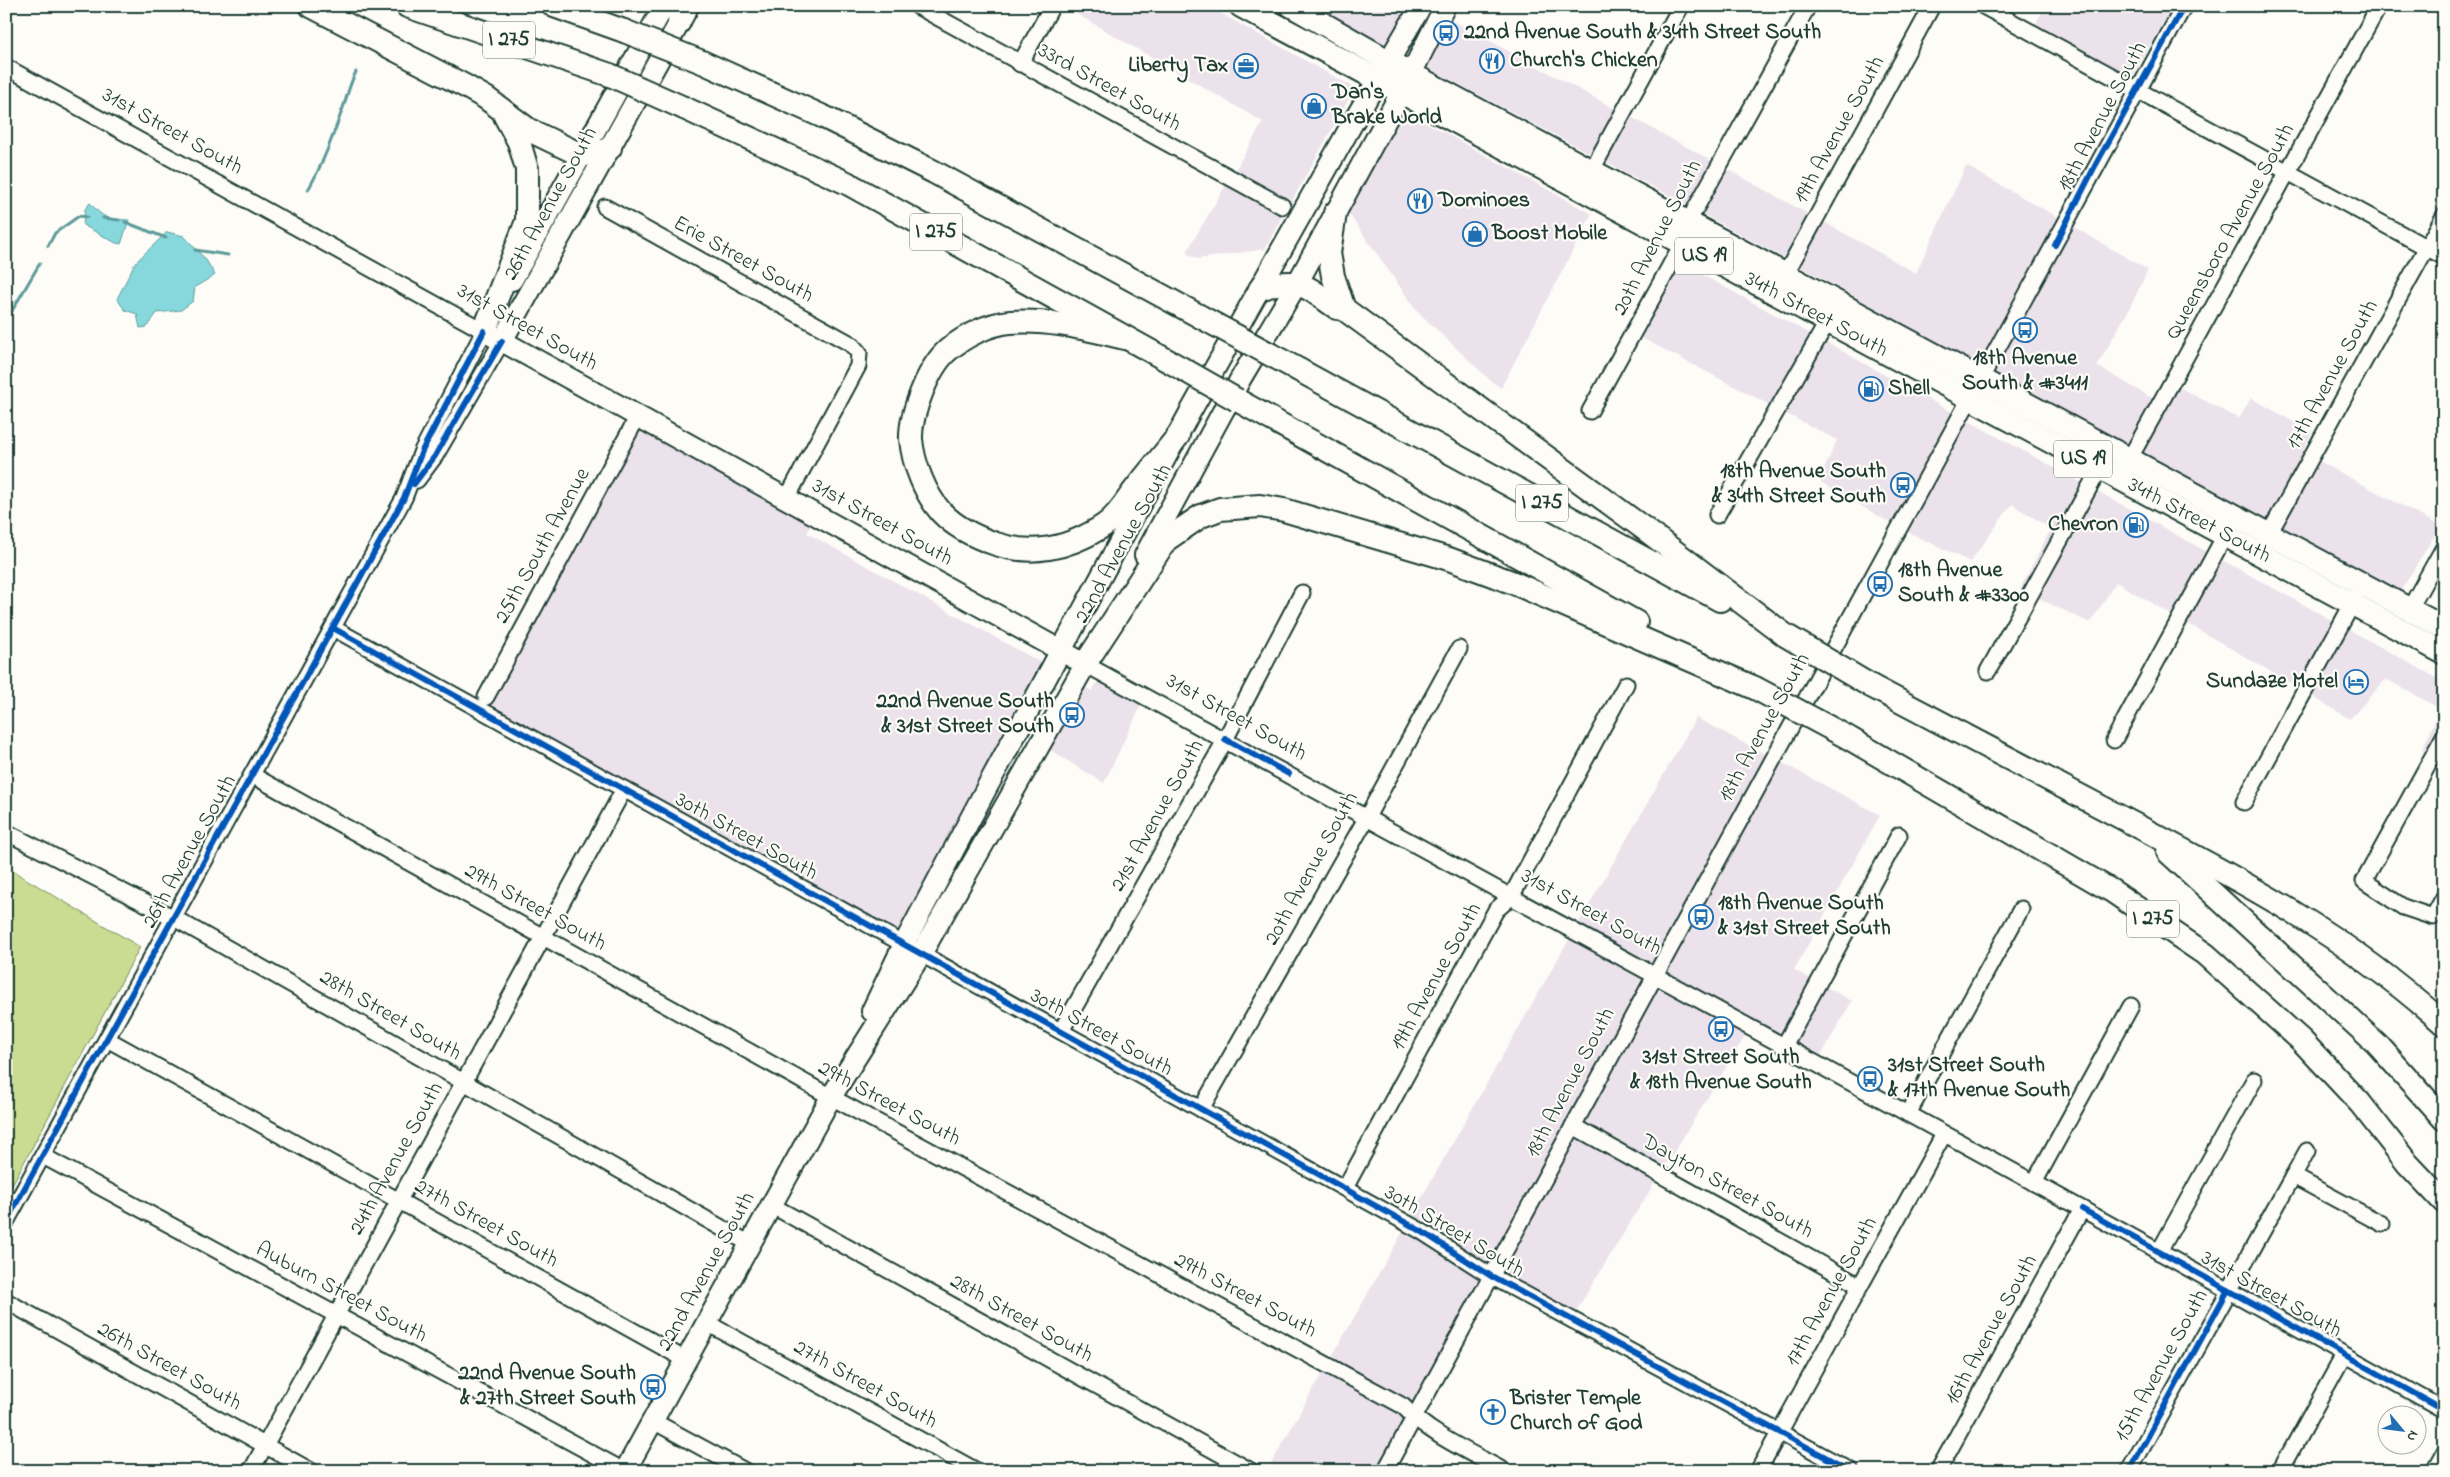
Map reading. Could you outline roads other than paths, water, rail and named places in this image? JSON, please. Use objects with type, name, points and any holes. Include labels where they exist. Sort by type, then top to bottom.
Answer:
[{"type":"highway","points":[[312,6],[486,98],[529,130],[581,155],[598,154],[610,148]]},
{"type":"highway","name":"I 275","points":[[407,6],[610,75],[846,184],[1181,368],[1755,688],[1847,737],[2112,891],[2205,954],[2302,1041],[2360,1103],[2408,1164],[2444,1220]]},
{"type":"highway","name":"I 275","points":[[554,6],[702,62],[826,118],[934,172],[1785,635],[1871,686],[2144,829],[2315,924],[2364,958],[2444,1024]]},
{"type":"highway","name":"34th Street South","points":[[1241,6],[1400,93],[1587,180]]},
{"type":"highway","name":"34th Street South","points":[[1292,6],[1389,60],[1587,180],[2357,594],[2444,653]]},
{"type":"highway","points":[[486,98],[506,118],[519,142],[527,169],[528,191],[527,221],[493,336]]},
{"type":"highway","points":[[1335,213],[1329,253],[1333,276],[1344,309]]},
{"type":"highway","name":"34th Street South","points":[[1685,233],[1785,275],[1833,312]]},
{"type":"highway","points":[[1260,289],[1278,283],[1298,282],[1337,308],[1344,309],[1785,635]]},
{"type":"highway","points":[[1125,338],[1057,322],[1008,322],[982,330],[946,351],[932,370],[922,392],[915,412],[911,438],[916,460],[931,499],[960,528],[982,539],[1014,550],[1036,551],[1059,546],[1101,528],[1117,514],[1178,436]]},
{"type":"highway","points":[[1085,664],[1166,540],[1201,516],[1229,508],[1260,506],[1293,513],[1449,559],[1550,598],[1755,688]]},
{"type":"highway","name":"34th Street South","points":[[2357,594],[2409,610],[2444,628]]},
{"type":"highway","points":[[2144,829],[2377,1044],[2444,1119]]},
{"type":"highway","points":[[2408,1164],[2444,1202]]},
{"type":"main road","name":"26th Avenue South","points":[[493,336],[581,155],[664,6]]},
{"type":"main road","name":"22nd Avenue South","points":[[912,949],[986,789],[1178,436],[1421,6]]},
{"type":"main road","name":"22nd Avenue South","points":[[625,1471],[912,949],[1085,664],[1241,378],[1298,282],[1411,74],[1445,6]]},
{"type":"main road","name":"26th Avenue South","points":[[493,336],[610,148],[683,12]]},
{"type":"main road","name":"31st Street South","points":[[493,336],[1085,664]]},
{"type":"street","name":"33rd Street South","points":[[917,6],[1282,206]]},
{"type":"street","points":[[1020,64],[1052,6]]},
{"type":"street","points":[[1587,180],[1681,6]]},
{"type":"street","name":"20th Avenue South","points":[[1590,411],[1808,6]]},
{"type":"street","name":"19th Avenue South","points":[[1785,275],[1932,6]]},
{"type":"street","points":[[1983,6],[2444,257]]},
{"type":"street","name":"18th Avenue South","points":[[1385,1471],[2184,6]]},
{"type":"street","name":"Queensboro Avenue South","points":[[1988,670],[2115,463],[2289,172],[2380,6]]},
{"type":"street","name":"31st Street South","points":[[6,67],[493,336]]},
{"type":"street","name":"Erie Street South","points":[[605,207],[851,344],[859,353],[858,366],[787,498]]},
{"type":"street","name":"17th Avenue South","points":[[2264,544],[2444,216]]},
{"type":"street","points":[[1717,515],[1833,312]]},
{"type":"street","name":"26th Avenue South","points":[[6,1222],[404,498],[422,452],[493,336]]},
{"type":"street","name":"25th South Avenue","points":[[486,697],[638,416]]},
{"type":"street","points":[[2114,740],[2231,526]]},
{"type":"street","points":[[2409,610],[2444,546]]},
{"type":"street","name":"21st Avenue South","points":[[1061,1031],[1225,739],[1302,593]]},
{"type":"street","points":[[2244,802],[2357,594]]},
{"type":"street","name":"30th Street South","points":[[333,628],[1345,1188],[1421,1231],[1491,1276],[1851,1471]]},
{"type":"street","name":"20th Avenue South","points":[[1201,1109],[1459,648]]},
{"type":"street","name":"31st Street South","points":[[1085,664],[2034,1182],[2444,1410]]},
{"type":"street","name":"19th Avenue South","points":[[1345,1188],[1496,910],[1511,897],[1626,684]]},
{"type":"street","points":[[2444,736],[2364,881],[2403,906],[2433,917],[2444,897]]},
{"type":"street","name":"29th Street South","points":[[252,775],[831,1097],[1403,1406],[1414,1418],[1504,1471]]},
{"type":"street","name":"24th Avenue South","points":[[251,1471],[624,789]]},
{"type":"street","name":"28th Street South","points":[[6,832],[174,918],[750,1244]]},
{"type":"street","points":[[1784,1046],[1899,835]]},
{"type":"street","points":[[1908,1114],[2021,909]]},
{"type":"street","points":[[2034,1182],[2131,1006]]},
{"type":"street","name":"27th Street South","points":[[107,1038],[686,1360]]},
{"type":"street","points":[[2159,1252],[2254,1080]]},
{"type":"street","name":"Dayton Street South","points":[[1572,1126],[1860,1286]]},
{"type":"street","name":"17th Avenue South","points":[[1758,1471],[1944,1134]]},
{"type":"street","name":"15th Avenue South","points":[[2129,1471],[2307,1151]]},
{"type":"street","name":"Auburn Street South","points":[[43,1156],[615,1466],[614,1471]]},
{"type":"street","points":[[2293,1176],[2382,1224]]},
{"type":"street","name":"28th Street South","points":[[771,1205],[1251,1471]]},
{"type":"street","name":"16th Avenue South","points":[[1938,1471],[2082,1209]]},
{"type":"street","name":"26th Street South","points":[[6,1301],[311,1471]]},
{"type":"street","name":"27th Street South","points":[[707,1323],[977,1471]]},
{"type":"street","points":[[2280,1471],[2344,1355]]},
{"type":"street","points":[[653,1420],[745,1471]]},
{"type":"street","points":[[2433,1471],[2444,1451]]},
{"type":"water","points":[[90,203],[99,213],[107,218],[129,220],[121,244],[83,225],[85,209]]},
{"type":"water","points":[[167,232],[184,236],[206,260],[215,275],[195,287],[193,301],[181,310],[157,313],[147,327],[140,328],[137,314],[125,310],[117,299],[135,263]]},
{"type":"waterway","points":[[308,190],[328,148],[356,72]]},
{"type":"waterway","points":[[48,246],[55,233],[79,216],[87,217]]},
{"type":"waterway","points":[[103,218],[119,220]]},
{"type":"waterway","points":[[125,222],[166,238]]},
{"type":"waterway","points":[[195,250],[228,255]]},
{"type":"waterway","points":[[6,321],[40,263]]},
{"type":"place","name":"22nd Avenue South & 34th Street South","points":[[1446,33]]},
{"type":"place","name":"Church's Chicken","points":[[1492,61]]},
{"type":"place","name":"Liberty Tax","points":[[1246,66]]},
{"type":"place","name":"Dan's Brake World","points":[[1314,106]]},
{"type":"place","name":"Dominoes","points":[[1420,201]]},
{"type":"place","name":"Boost Mobile","points":[[1475,234]]},
{"type":"place","name":"18th Avenue South & #3411","points":[[2025,330]]},
{"type":"place","name":"Shell","points":[[1871,389]]},
{"type":"place","name":"18th Avenue South & 34th Street South","points":[[1903,485]]},
{"type":"place","name":"Chevron","points":[[2136,525]]},
{"type":"place","name":"18th Avenue South & #3300","points":[[1880,584]]},
{"type":"place","name":"Sundaze Motel","points":[[2356,682]]},
{"type":"place","name":"22nd Avenue South & 31st Street South","points":[[1072,715]]},
{"type":"place","name":"18th Avenue South & 31st Street South","points":[[1701,917]]},
{"type":"place","name":"31st Street South & 18th Avenue South","points":[[1721,1029]]},
{"type":"place","name":"31st Street South & 17th Avenue South","points":[[1870,1079]]},
{"type":"place","name":"22nd Avenue South & 27th Street South","points":[[653,1387]]},
{"type":"place","name":"Brister Temple Church of God","points":[[1493,1412]]}]
